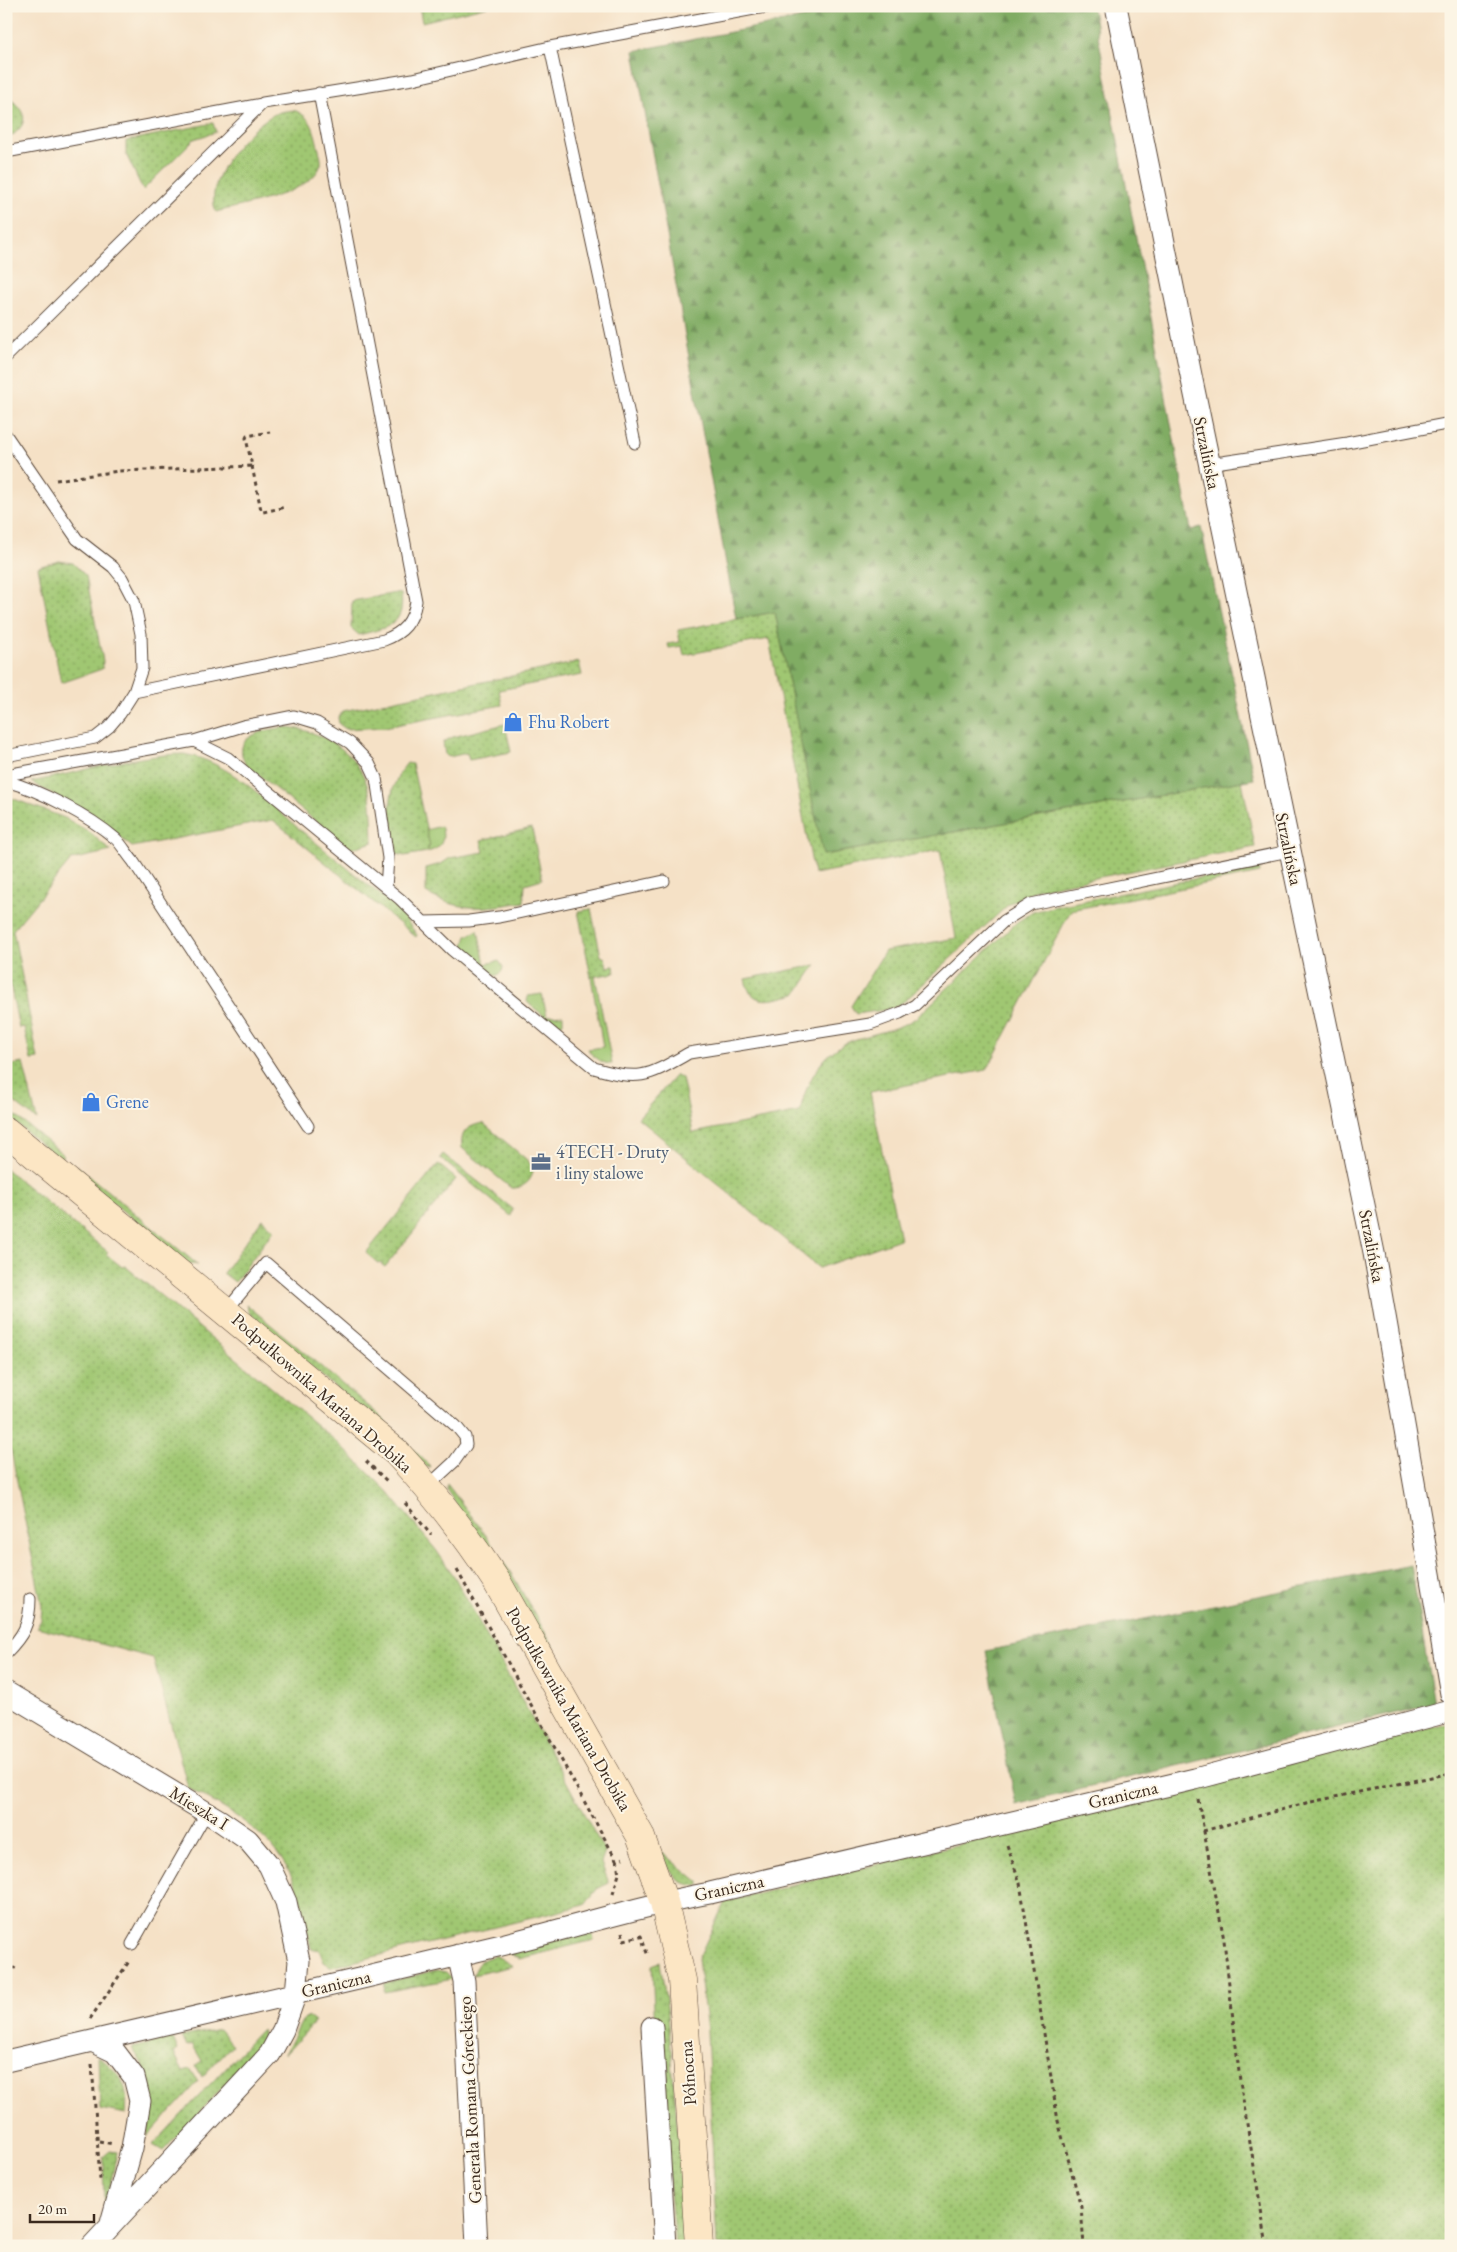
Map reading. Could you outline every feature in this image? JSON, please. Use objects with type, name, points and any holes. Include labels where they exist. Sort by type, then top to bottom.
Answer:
[{"type":"main road","name":"Podpułkownika Mariana Drobika","points":[[6,1131],[396,1452],[427,1486],[472,1544],[497,1582],[640,1835],[664,1902]]},
{"type":"main road","name":"Północna","points":[[664,1902],[682,1980],[699,2246]]},
{"type":"street","name":"Strzalińska","points":[[1116,6],[1289,851],[1374,1253],[1451,1694]]},
{"type":"street","name":"Mieszka I","points":[[6,1692],[207,1812],[248,1840],[269,1865],[286,1902],[299,1961],[296,1993],[283,2030],[270,2054],[111,2236],[92,2246]]},
{"type":"street","name":"Graniczna","points":[[6,2061],[264,2002],[609,1918],[664,1902],[710,1894],[1000,1823],[1195,1778],[1451,1711]]},
{"type":"street","name":"Generała Romana Góreckiego","points":[[458,1955],[464,1981],[477,2246]]},
{"type":"street","name":"Północna","points":[[652,2027],[665,2246]]},
{"type":"street","points":[[90,2042],[115,2052],[134,2077],[140,2100],[132,2148],[111,2236]]},
{"type":"lane","points":[[6,152],[319,93],[413,79],[550,47],[771,6]]},
{"type":"lane","points":[[550,47],[635,443]]},
{"type":"lane","points":[[134,692],[384,640],[400,633],[414,613],[416,602],[319,93]]},
{"type":"lane","points":[[6,357],[263,104]]},
{"type":"lane","points":[[1209,464],[1347,443],[1451,423]]},
{"type":"lane","points":[[6,435],[77,538],[113,567],[122,578],[134,600],[141,634],[142,668],[134,692],[109,727],[95,738],[6,756]]},
{"type":"lane","points":[[6,775],[194,741],[243,726],[294,716],[317,723],[350,743],[369,763],[376,778],[388,858],[386,888]]},
{"type":"lane","points":[[194,741],[228,758],[386,888],[452,950],[594,1068],[622,1076],[639,1076],[664,1067],[689,1053],[870,1024],[900,1013],[915,1004],[1004,921],[1031,904],[1289,851]]},
{"type":"lane","points":[[6,781],[44,796],[90,821],[117,840],[308,1126]]},
{"type":"lane","points":[[423,922],[469,921],[500,917],[664,881]]},
{"type":"lane","points":[[226,1311],[266,1263],[456,1426],[465,1437],[466,1445],[454,1462],[427,1486]]},
{"type":"lane","points":[[6,1653],[18,1641],[30,1618],[30,1599]]},
{"type":"lane","points":[[134,1948],[207,1812]]},
{"type":"path","points":[[270,432],[247,436],[246,438],[260,510],[263,512],[286,507]]},
{"type":"path","points":[[38,484],[50,480],[119,471],[252,466]]},
{"type":"path","points":[[363,1459],[391,1485]]},
{"type":"path","points":[[403,1500],[434,1539]]},
{"type":"path","points":[[453,1562],[617,1861],[618,1874],[613,1892],[614,1897]]},
{"type":"path","points":[[1203,1831],[1306,1803],[1451,1773]]},
{"type":"path","points":[[1195,1778],[1224,1940],[1240,2080],[1267,2246]]},
{"type":"path","points":[[1000,1823],[1020,1883],[1058,2121],[1081,2207],[1084,2246]]},
{"type":"path","points":[[617,1861],[628,1856]]},
{"type":"path","points":[[620,1925],[624,1940],[641,1936],[648,1956]]},
{"type":"path","points":[[99,2141],[88,2021],[134,1948]]},
{"type":"path","points":[[6,1983],[15,1967]]},
{"type":"green space","points":[[419,6],[488,6],[422,22]]},
{"type":"green space","points":[[864,6],[1089,6],[1093,9],[1191,530],[1201,527],[1254,779],[823,855],[775,612],[736,619],[634,51]]},
{"type":"green space","points":[[6,95],[19,107],[24,118],[20,128],[6,140]]},
{"type":"green space","points":[[294,110],[310,122],[314,131],[321,162],[315,174],[305,183],[291,191],[259,202],[216,212],[214,199],[216,185],[230,156],[252,131],[264,121],[277,113]]},
{"type":"green space","points":[[213,123],[216,132],[194,139],[143,190],[126,154],[126,141]]},
{"type":"green space","points":[[59,561],[73,563],[86,576],[103,661],[102,669],[61,683],[38,567]]},
{"type":"green space","points":[[396,593],[401,594],[402,605],[396,620],[391,624],[385,628],[359,635],[351,628],[352,601]]},
{"type":"green space","points":[[775,612],[824,855],[1242,781],[1255,847],[1038,889],[1010,903],[906,1000],[891,1009],[856,1014],[851,1006],[885,951],[956,938],[940,850],[814,874],[769,639],[684,655],[682,646],[669,648],[668,644],[680,642],[678,630]]},
{"type":"green space","points":[[579,662],[582,675],[499,690],[502,705],[385,727],[346,729],[339,724],[338,717],[343,711]]},
{"type":"green space","points":[[505,724],[511,752],[469,760],[467,753],[449,757],[445,755],[443,742],[453,737]]},
{"type":"green space","points":[[287,727],[312,733],[336,744],[355,762],[362,773],[369,792],[373,842],[350,849],[246,765],[242,755],[242,747],[246,741],[260,732]]},
{"type":"green space","points":[[184,754],[200,758],[231,773],[259,794],[399,910],[417,935],[416,937],[273,820],[132,847],[99,820],[31,782],[146,757]]},
{"type":"green space","points":[[407,763],[412,764],[430,845],[427,852],[404,856],[395,853],[393,848],[390,804],[395,783]]},
{"type":"green space","points":[[6,796],[65,818],[88,831],[111,851],[71,860],[13,930],[38,1059],[31,1060],[24,1027],[19,1028],[6,964]]},
{"type":"green space","points":[[441,826],[443,836],[441,843],[436,849],[427,852],[430,845],[426,830]]},
{"type":"green space","points":[[532,828],[542,879],[525,884],[524,902],[486,907],[463,906],[451,904],[426,893],[426,868],[441,864],[450,858],[484,852],[481,840]]},
{"type":"green space","points":[[1259,866],[1260,873],[1071,910],[987,1070],[870,1092],[900,1239],[819,1268],[638,1118],[676,1075],[682,1078],[693,1133],[800,1112],[811,1079],[832,1052],[853,1040],[894,1028],[916,1018],[1017,922],[1033,912]]},
{"type":"green space","points":[[591,909],[601,956],[605,958],[607,967],[614,966],[615,973],[591,977],[578,911]]},
{"type":"green space","points":[[478,930],[485,964],[499,961],[503,967],[501,973],[495,976],[468,954],[464,945],[467,936]]},
{"type":"green space","points":[[816,965],[796,994],[780,998],[764,1000],[752,995],[745,979]]},
{"type":"green space","points":[[595,976],[612,1064],[598,1060],[588,1049],[603,1047],[591,977]]},
{"type":"green space","points":[[542,994],[547,1016],[563,1015],[563,1023],[559,1026],[555,1025],[527,1002],[528,996]]},
{"type":"green space","points":[[23,1063],[37,1120],[6,1096],[6,1066]]},
{"type":"green space","points":[[6,1108],[64,1155],[59,1159],[6,1115]]},
{"type":"green space","points":[[483,1123],[533,1167],[532,1176],[527,1183],[520,1187],[511,1188],[462,1148],[462,1137],[466,1130]]},
{"type":"green space","points":[[443,1154],[513,1209],[511,1216],[440,1158]]},
{"type":"green space","points":[[438,1164],[456,1179],[385,1267],[379,1264],[366,1253]]},
{"type":"green space","points":[[77,1166],[198,1265],[187,1263],[76,1173]]},
{"type":"green space","points":[[6,1169],[108,1252],[106,1254],[122,1267],[125,1266],[337,1442],[387,1491],[436,1550],[454,1576],[605,1852],[601,1863],[609,1883],[597,1889],[585,1905],[332,1967],[324,1962],[319,1950],[311,1948],[295,1884],[283,1861],[272,1847],[248,1824],[188,1788],[153,1658],[37,1627],[41,1620],[42,1606],[6,1426]]},
{"type":"green space","points":[[262,1219],[274,1230],[235,1282],[223,1273]]},
{"type":"green space","points":[[246,1304],[379,1415],[431,1467],[427,1467],[249,1313]]},
{"type":"green space","points":[[447,1484],[485,1534],[514,1578],[554,1648],[546,1642],[446,1489]]},
{"type":"green space","points":[[1411,1565],[1434,1704],[1016,1805],[986,1651]]},
{"type":"green space","points":[[1451,1723],[1451,2246],[717,2246],[707,2031],[698,1959],[725,1902]]},
{"type":"green space","points":[[661,1851],[699,1882],[699,1886],[684,1883],[674,1876]]},
{"type":"green space","points":[[589,1933],[593,1936],[594,1940],[519,1959],[507,1952]]},
{"type":"green space","points":[[495,1955],[513,1966],[473,1975],[480,1961]]},
{"type":"green space","points":[[660,1962],[668,2013],[687,2246],[675,2246],[655,2029],[652,1965]]},
{"type":"green space","points":[[436,1970],[446,1972],[453,1979],[384,1992],[385,1983]]},
{"type":"green space","points":[[307,2016],[315,2022],[285,2054],[302,2021]]},
{"type":"green space","points":[[219,2029],[232,2045],[202,2077],[196,2066],[202,2061],[192,2044],[187,2046],[181,2037]]},
{"type":"green space","points":[[262,2029],[263,2037],[255,2052],[163,2151],[153,2145]]},
{"type":"green space","points":[[173,2038],[178,2050],[174,2053],[183,2071],[190,2069],[198,2082],[147,2137],[151,2112],[151,2091],[145,2070],[132,2048]]},
{"type":"green space","points":[[98,2056],[122,2080],[126,2094],[126,2114],[100,2109]]},
{"type":"green space","points":[[110,2151],[117,2152],[107,2203],[104,2204],[103,2157]]},
{"type":"place","name":"Fhu Robert","points":[[513,722]]},
{"type":"place","name":"Grene","points":[[91,1102]]},
{"type":"place","name":"4TECH - Druty i liny stalowe","points":[[541,1162]]}]
